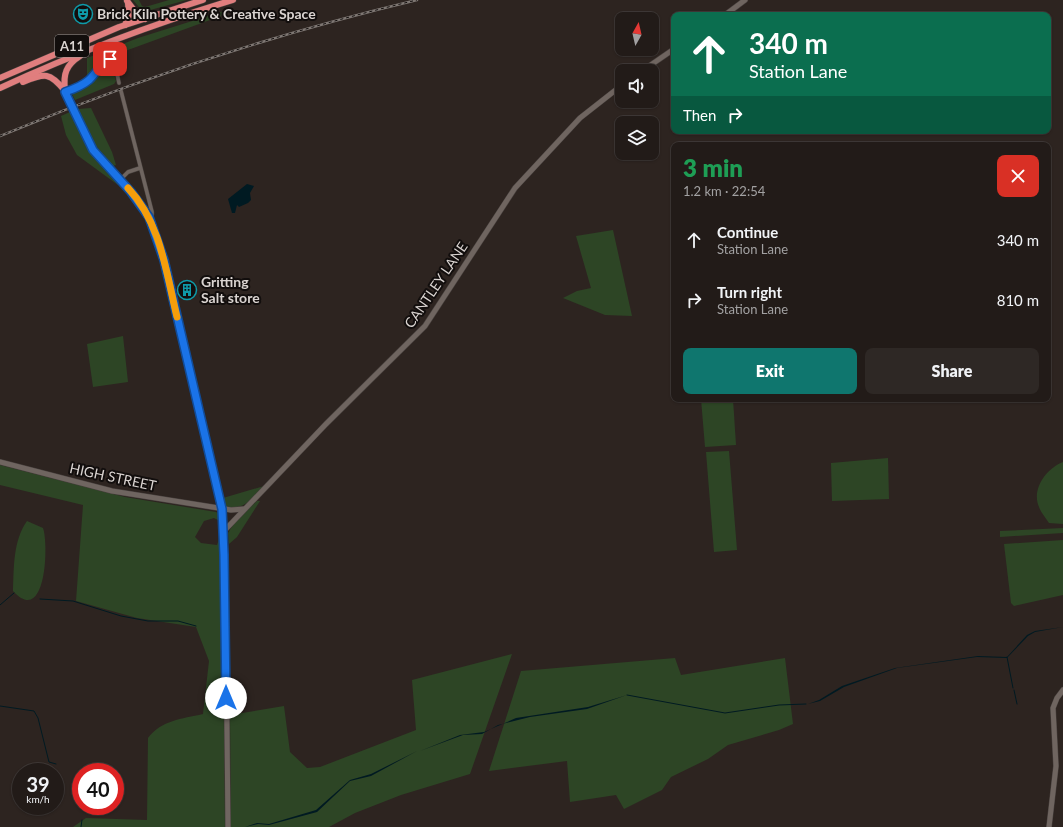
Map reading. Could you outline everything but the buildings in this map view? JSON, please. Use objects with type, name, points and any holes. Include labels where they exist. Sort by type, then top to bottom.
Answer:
[{"type":"highway","points":[[127,0],[136,14],[145,19]]},
{"type":"highway","points":[[125,25],[129,16],[127,0]]},
{"type":"highway","name":"A11","points":[[0,78],[125,25],[203,0]]},
{"type":"highway","name":"A11","points":[[0,88],[100,45],[158,24],[233,0]]},
{"type":"highway","name":"A11","points":[[66,94],[64,75],[68,66],[79,57],[100,45]]},
{"type":"highway","name":"A11","points":[[0,88],[43,75],[54,78],[66,94]]},
{"type":"street","points":[[729,12],[745,0]]},
{"type":"street","points":[[652,64],[671,51]]},
{"type":"street","points":[[119,83],[114,60],[110,59],[103,64],[89,80],[66,94],[93,150],[131,192],[149,217],[164,260],[222,509],[224,531],[228,827]]},
{"type":"street","name":"CANTLEY LANE","points":[[224,531],[326,424],[425,326],[514,188],[580,118],[615,90]]},
{"type":"street","points":[[121,92],[152,212],[152,215],[149,217]]},
{"type":"street","points":[[120,180],[128,172],[140,168]]},
{"type":"street","name":"HIGH STREET","points":[[0,462],[112,491],[222,509]]},
{"type":"street","points":[[222,509],[244,509]]},
{"type":"street","points":[[1049,827],[1056,766],[1054,708],[1057,698],[1063,690]]},
{"type":"green space","points":[[133,0],[139,0],[142,6],[145,7],[169,0],[187,0],[143,12]]},
{"type":"green space","points":[[224,11],[221,16],[106,58],[89,77],[87,76],[87,58],[138,38]]},
{"type":"green space","points":[[108,63],[111,63],[116,81],[114,84],[75,100],[72,94],[89,83]]},
{"type":"green space","points":[[91,108],[112,152],[116,165],[113,166],[96,146],[78,109]]},
{"type":"green space","points":[[70,112],[90,150],[118,181],[118,185],[77,155],[66,135],[61,116]]},
{"type":"green space","points":[[613,230],[632,316],[605,315],[563,298],[577,291],[591,288],[576,236]]},
{"type":"green space","points":[[123,336],[128,382],[93,387],[87,344]]},
{"type":"green space","points":[[701,402],[733,402],[736,445],[705,447]]},
{"type":"green space","points":[[729,451],[737,550],[714,552],[706,452]]},
{"type":"green space","points":[[888,458],[889,499],[832,501],[831,463]]},
{"type":"green space","points":[[1063,462],[1063,524],[1049,523],[1039,507],[1037,493],[1046,474],[1051,469]]},
{"type":"green space","points":[[0,465],[125,497],[216,512],[220,514],[220,521],[214,518],[204,521],[195,537],[201,543],[217,545],[219,539],[222,539],[225,827],[73,827],[86,818],[147,820],[148,738],[159,727],[172,721],[203,714],[209,661],[196,627],[137,618],[76,601],[83,505],[0,485]]},
{"type":"green space","points":[[264,486],[252,499],[243,505],[232,508],[226,507],[223,498]]},
{"type":"green space","points":[[257,501],[260,501],[237,537],[229,544],[228,533],[236,520]]},
{"type":"green space","points":[[27,521],[43,528],[45,537],[45,565],[43,579],[39,591],[32,599],[24,599],[13,591],[15,554],[19,537]]},
{"type":"green space","points":[[1063,528],[1063,533],[1000,537],[1000,531]]},
{"type":"green space","points":[[1063,540],[1063,595],[1014,606],[1011,603],[1004,544]]},
{"type":"green space","points":[[512,654],[470,774],[401,795],[355,813],[329,827],[231,827],[230,715],[284,706],[290,752],[307,768],[320,767],[416,730],[412,680]]},
{"type":"green space","points":[[675,658],[681,675],[785,658],[793,724],[779,730],[728,745],[708,759],[671,777],[662,790],[624,809],[616,795],[570,802],[567,761],[489,771],[521,671]]},
{"type":"water","points":[[247,184],[254,186],[250,193],[251,200],[239,207],[237,205],[235,213],[232,213],[228,199]]},
{"type":"water","points":[[1063,627],[1035,632],[1028,636],[1007,658],[977,657],[897,668],[844,687],[820,701],[808,704],[819,700],[842,686],[895,668],[978,656],[1007,657],[1027,635],[1035,631]]},
{"type":"water","points":[[627,695],[587,709],[530,717],[503,724],[516,718],[588,707]]},
{"type":"water","points":[[491,729],[482,734],[463,735],[420,751],[460,735],[484,732]]},
{"type":"water","points":[[417,751],[371,776],[350,781],[317,812],[269,825],[258,824],[245,827],[257,823],[269,824],[316,810],[350,780],[371,774]]},
{"type":"waterway","points":[[0,605],[14,593]]},
{"type":"waterway","points":[[40,599],[73,601],[121,616],[148,621],[178,621],[196,626]]},
{"type":"waterway","points":[[1007,657],[1013,688]]},
{"type":"waterway","points":[[1014,690],[1017,704]]},
{"type":"waterway","points":[[627,695],[725,713],[779,705],[806,704]]},
{"type":"waterway","points":[[0,706],[34,711],[38,718],[49,762],[52,763]]},
{"type":"waterway","points":[[81,827],[82,820]]},
{"type":"railway","points":[[0,136],[51,115],[154,77],[258,43],[364,13],[417,0]]},
{"type":"slow traffic","points":[[128,188],[149,217],[153,226],[164,260],[177,317]]},
{"type":"place","name":"Brick Kiln Pottery & Creative Space","points":[[83,14]]},
{"type":"place","name":"Gritting Salt store","points":[[187,290]]},
{"type":"route","points":[[110,59],[103,64],[89,80],[76,88],[65,92],[97,156],[131,192],[149,217],[164,260],[222,509],[224,532],[226,698]]}]
